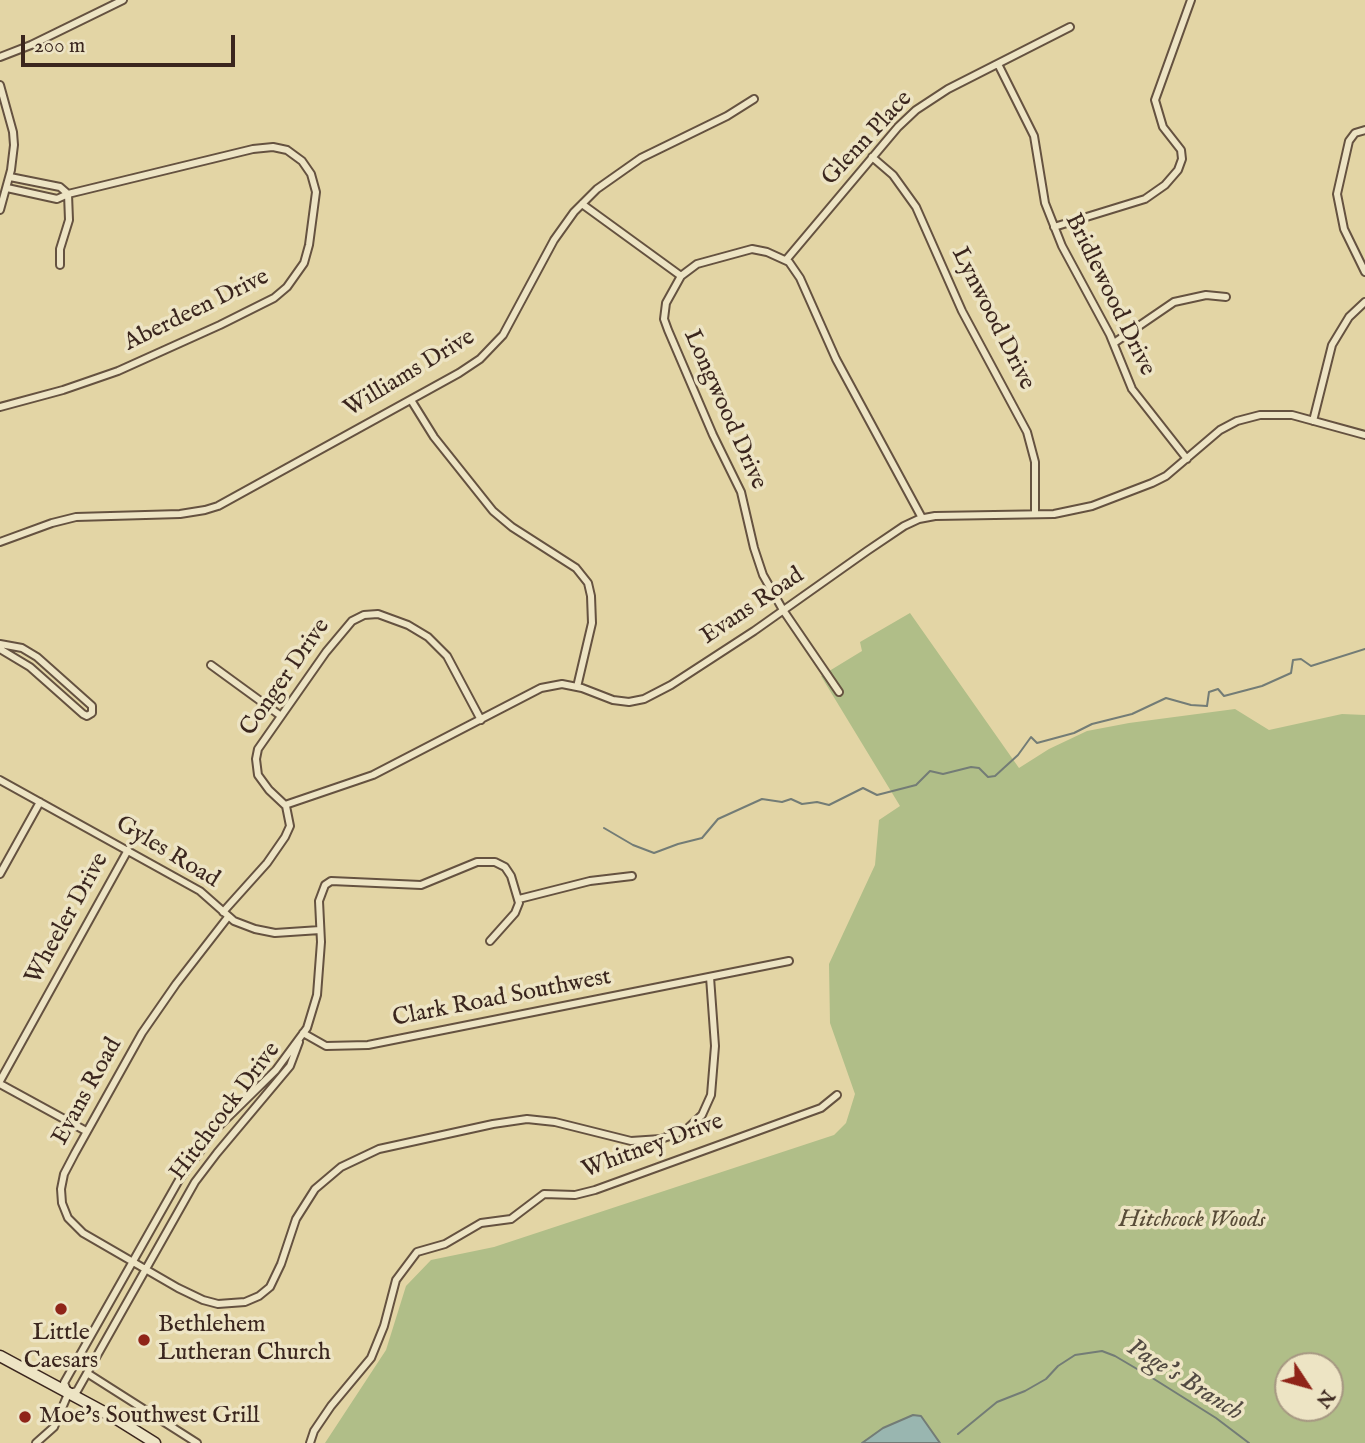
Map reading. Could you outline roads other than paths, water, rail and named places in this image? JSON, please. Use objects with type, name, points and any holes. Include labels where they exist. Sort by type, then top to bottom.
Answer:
[{"type":"main road","points":[[0,1356],[115,1418],[155,1443]]},
{"type":"street","points":[[0,57],[31,45],[123,0]]},
{"type":"street","points":[[1054,227],[1146,199],[1165,185],[1178,170],[1182,159],[1181,150],[1163,127],[1155,100],[1191,0]]},
{"type":"street","name":"Glenn Place","points":[[786,260],[872,157],[907,118],[926,102],[1070,27]]},
{"type":"street","name":"Bridlewood Drive","points":[[998,64],[1033,132],[1041,188],[1054,227],[1077,278],[1114,343],[1132,389],[1187,459]]},
{"type":"street","points":[[0,85],[13,132],[10,177],[0,209]]},
{"type":"street","name":"Williams Drive","points":[[0,542],[76,517],[180,514],[205,510],[230,500],[470,367],[496,344],[509,326],[554,240],[597,189],[640,159],[727,116],[754,99]]},
{"type":"street","points":[[1365,130],[1355,133],[1349,141],[1337,194],[1344,229],[1365,272]]},
{"type":"street","name":"Aberdeen Drive","points":[[0,407],[63,390],[118,371],[274,298],[295,278],[307,254],[316,192],[311,174],[302,161],[287,150],[273,147],[253,149],[68,194],[57,199],[8,188]]},
{"type":"street","name":"Lynwood Drive","points":[[872,157],[893,174],[916,207],[962,311],[1027,432],[1035,462],[1035,514]]},
{"type":"street","points":[[10,177],[60,187],[68,194],[69,220],[60,249],[60,265]]},
{"type":"street","points":[[582,204],[681,276],[697,264],[752,249],[786,260],[800,278],[836,359],[922,518]]},
{"type":"street","name":"Longwood Drive","points":[[681,276],[666,303],[664,318],[713,435],[741,492],[759,564],[783,610],[839,692]]},
{"type":"street","points":[[1114,343],[1174,302],[1206,295],[1226,297]]},
{"type":"street","points":[[1313,421],[1332,345],[1349,317],[1365,302]]},
{"type":"street","points":[[411,400],[434,437],[493,511],[512,527],[576,568],[587,583],[591,596],[592,623],[577,687]]},
{"type":"street","name":"Evans Road","points":[[710,977],[715,1046],[710,1095],[702,1115],[692,1126],[680,1134],[651,1141],[631,1141],[555,1122],[527,1119],[391,1145],[351,1161],[315,1189],[296,1219],[270,1287],[252,1299],[234,1304],[211,1303],[178,1289],[77,1229],[64,1210],[62,1181],[86,1131],[159,1008],[285,837],[290,825],[285,806],[373,775],[541,688],[562,684],[613,700],[629,702],[645,699],[671,685],[904,526],[922,518],[1079,510],[1124,496],[1166,476],[1220,430],[1247,418],[1282,414],[1365,435]]},
{"type":"street","name":"Conger Drive","points":[[285,806],[262,781],[256,760],[258,749],[347,625],[358,618],[378,614],[408,625],[435,642],[447,656],[481,720]]},
{"type":"street","points":[[0,644],[22,648],[37,657],[92,706],[92,713],[87,716],[83,714],[30,667],[0,649]]},
{"type":"street","points":[[211,665],[281,716]]},
{"type":"street","name":"Gyles Road","points":[[0,780],[200,891],[225,915],[245,926],[285,934],[320,930]]},
{"type":"street","points":[[0,874],[40,802]]},
{"type":"street","name":"Wheeler Drive","points":[[0,1082],[128,850]]},
{"type":"street","points":[[302,1036],[312,1017],[317,995],[321,942],[318,916],[321,890],[325,884],[331,881],[414,886],[477,862],[500,864],[514,882],[519,899],[515,914],[490,941]]},
{"type":"street","points":[[519,899],[590,881],[632,876]]},
{"type":"street","name":"Clark Road Southwest","points":[[302,1036],[326,1046],[368,1045],[789,961]]},
{"type":"street","name":"Hitchcock Drive","points":[[302,1036],[290,1066],[195,1182],[77,1391],[68,1394],[64,1383],[178,1180],[205,1142],[276,1070],[302,1036]]},
{"type":"street","points":[[0,1082],[86,1131]]},
{"type":"street","name":"Whitney Drive","points":[[310,1443],[314,1431],[331,1406],[371,1358],[384,1326],[396,1280],[417,1252],[445,1244],[481,1223],[511,1219],[544,1194],[575,1195],[595,1190],[821,1108],[837,1095]]},
{"type":"street","points":[[87,1373],[197,1443]]},
{"type":"street","points":[[36,1443],[54,1427],[68,1394]]},
{"type":"water","points":[[913,1415],[921,1416],[940,1443],[862,1443],[883,1428]]},
{"type":"waterway","points":[[604,828],[633,845],[654,853],[702,838],[718,819],[762,799],[782,802],[791,799],[802,804],[817,802],[829,805],[863,788],[877,795],[916,785],[930,771],[943,774],[971,767],[979,768],[988,777],[995,776],[1018,755],[1031,737],[1037,743],[1074,733],[1092,724],[1132,714],[1166,698],[1207,706],[1209,692],[1218,689],[1224,696],[1262,686],[1291,673],[1293,660],[1301,659],[1311,666],[1365,649]]},
{"type":"waterway","name":"Page's Branch","points":[[958,1434],[997,1402],[1046,1379],[1058,1366],[1075,1355],[1102,1351],[1154,1379],[1216,1418],[1249,1443]]},
{"type":"place","name":"Little Caesars","points":[[61,1309]]},
{"type":"place","name":"Bethlehem Lutheran Church","points":[[144,1340]]},
{"type":"place","name":"Moe's Southwest Grill","points":[[25,1417]]},
{"type":"park label","name":"Hitchcock Woods","points":[[1192,1221]]}]
